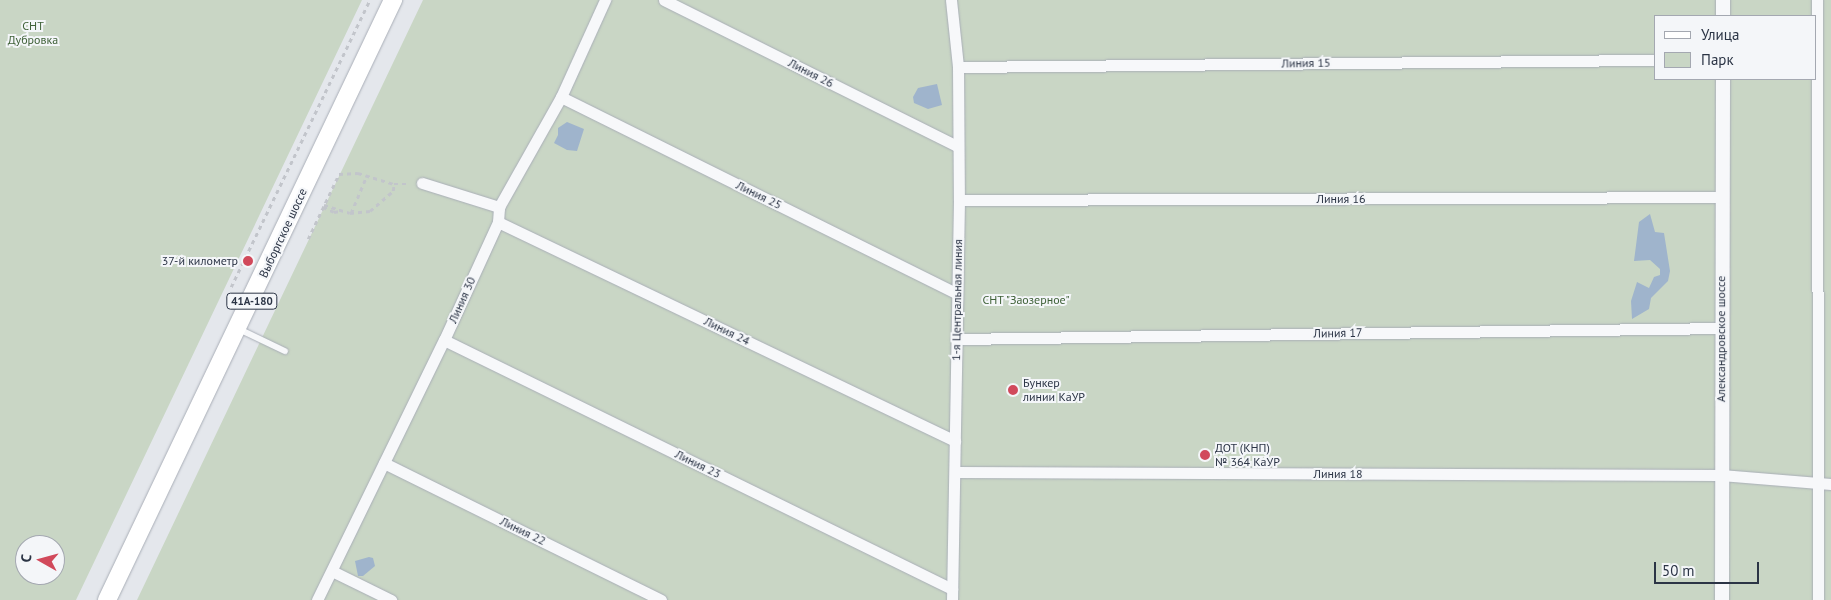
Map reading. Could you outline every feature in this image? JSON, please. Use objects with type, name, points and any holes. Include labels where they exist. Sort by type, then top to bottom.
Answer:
[{"type":"main road","name":"Выборгское шоссе","points":[[107,600],[239,329],[393,0]]},
{"type":"street","name":"Линия 30","points":[[317,600],[444,340],[498,222],[499,207],[561,97],[605,0]]},
{"type":"street","name":"Линия 26","points":[[664,0],[957,146]]},
{"type":"street","name":"1-я Центральная линия","points":[[951,0],[958,67],[957,146],[959,200],[952,594]]},
{"type":"street","points":[[1723,0],[1723,15]]},
{"type":"street","points":[[1817,0],[1818,600]]},
{"type":"street","name":"Линия 15","points":[[958,67],[1654,60]]},
{"type":"street","name":"Александровское шоссе","points":[[1722,600],[1720,328],[1723,80]]},
{"type":"street","name":"Линия 25","points":[[561,97],[956,293]]},
{"type":"street","points":[[422,182],[499,207]]},
{"type":"street","name":"Линия 16","points":[[959,200],[1722,198]]},
{"type":"street","name":"Линия 24","points":[[498,222],[956,441]]},
{"type":"street","name":"Линия 17","points":[[956,339],[1720,328]]},
{"type":"street","name":"Линия 23","points":[[444,340],[952,594]]},
{"type":"street","name":"Линия 22","points":[[384,463],[661,600]]},
{"type":"street","name":"Линия 18","points":[[955,472],[1721,475],[1831,484]]},
{"type":"street","points":[[332,571],[391,600]]},
{"type":"lane","points":[[239,329],[286,351]]},
{"type":"path","points":[[231,287],[370,0]]},
{"type":"path","points":[[308,239],[339,174],[367,174],[394,184],[422,182]]},
{"type":"path","points":[[351,213],[367,174]]},
{"type":"path","points":[[323,206],[351,213],[375,210],[393,191],[394,184]]},
{"type":"green space","name":"СНТ Дубровка","points":[[0,0],[362,0],[76,600],[0,600]]},
{"type":"green space","name":"СНТ \"Заозерное\"","points":[[423,0],[1831,0],[1831,600],[137,600]]},
{"type":"water","points":[[937,84],[942,105],[928,109],[914,103],[913,97],[918,88]]},
{"type":"water","points":[[567,122],[584,129],[577,151],[567,150],[554,143],[558,135],[558,128]]},
{"type":"water","points":[[1650,214],[1655,232],[1664,233],[1670,271],[1668,281],[1651,298],[1649,309],[1632,319],[1631,301],[1637,282],[1649,288],[1654,277],[1660,275],[1660,269],[1650,260],[1634,261],[1639,222]]},
{"type":"water","points":[[369,557],[373,558],[375,566],[363,576],[358,576],[355,561]]},
{"type":"place","name":"37-й километр","points":[[248,261]]},
{"type":"place","name":"Бункер линии КаУР","points":[[1013,390]]},
{"type":"place","name":"ДОТ (КНП) № 364 КаУР","points":[[1205,455]]}]
